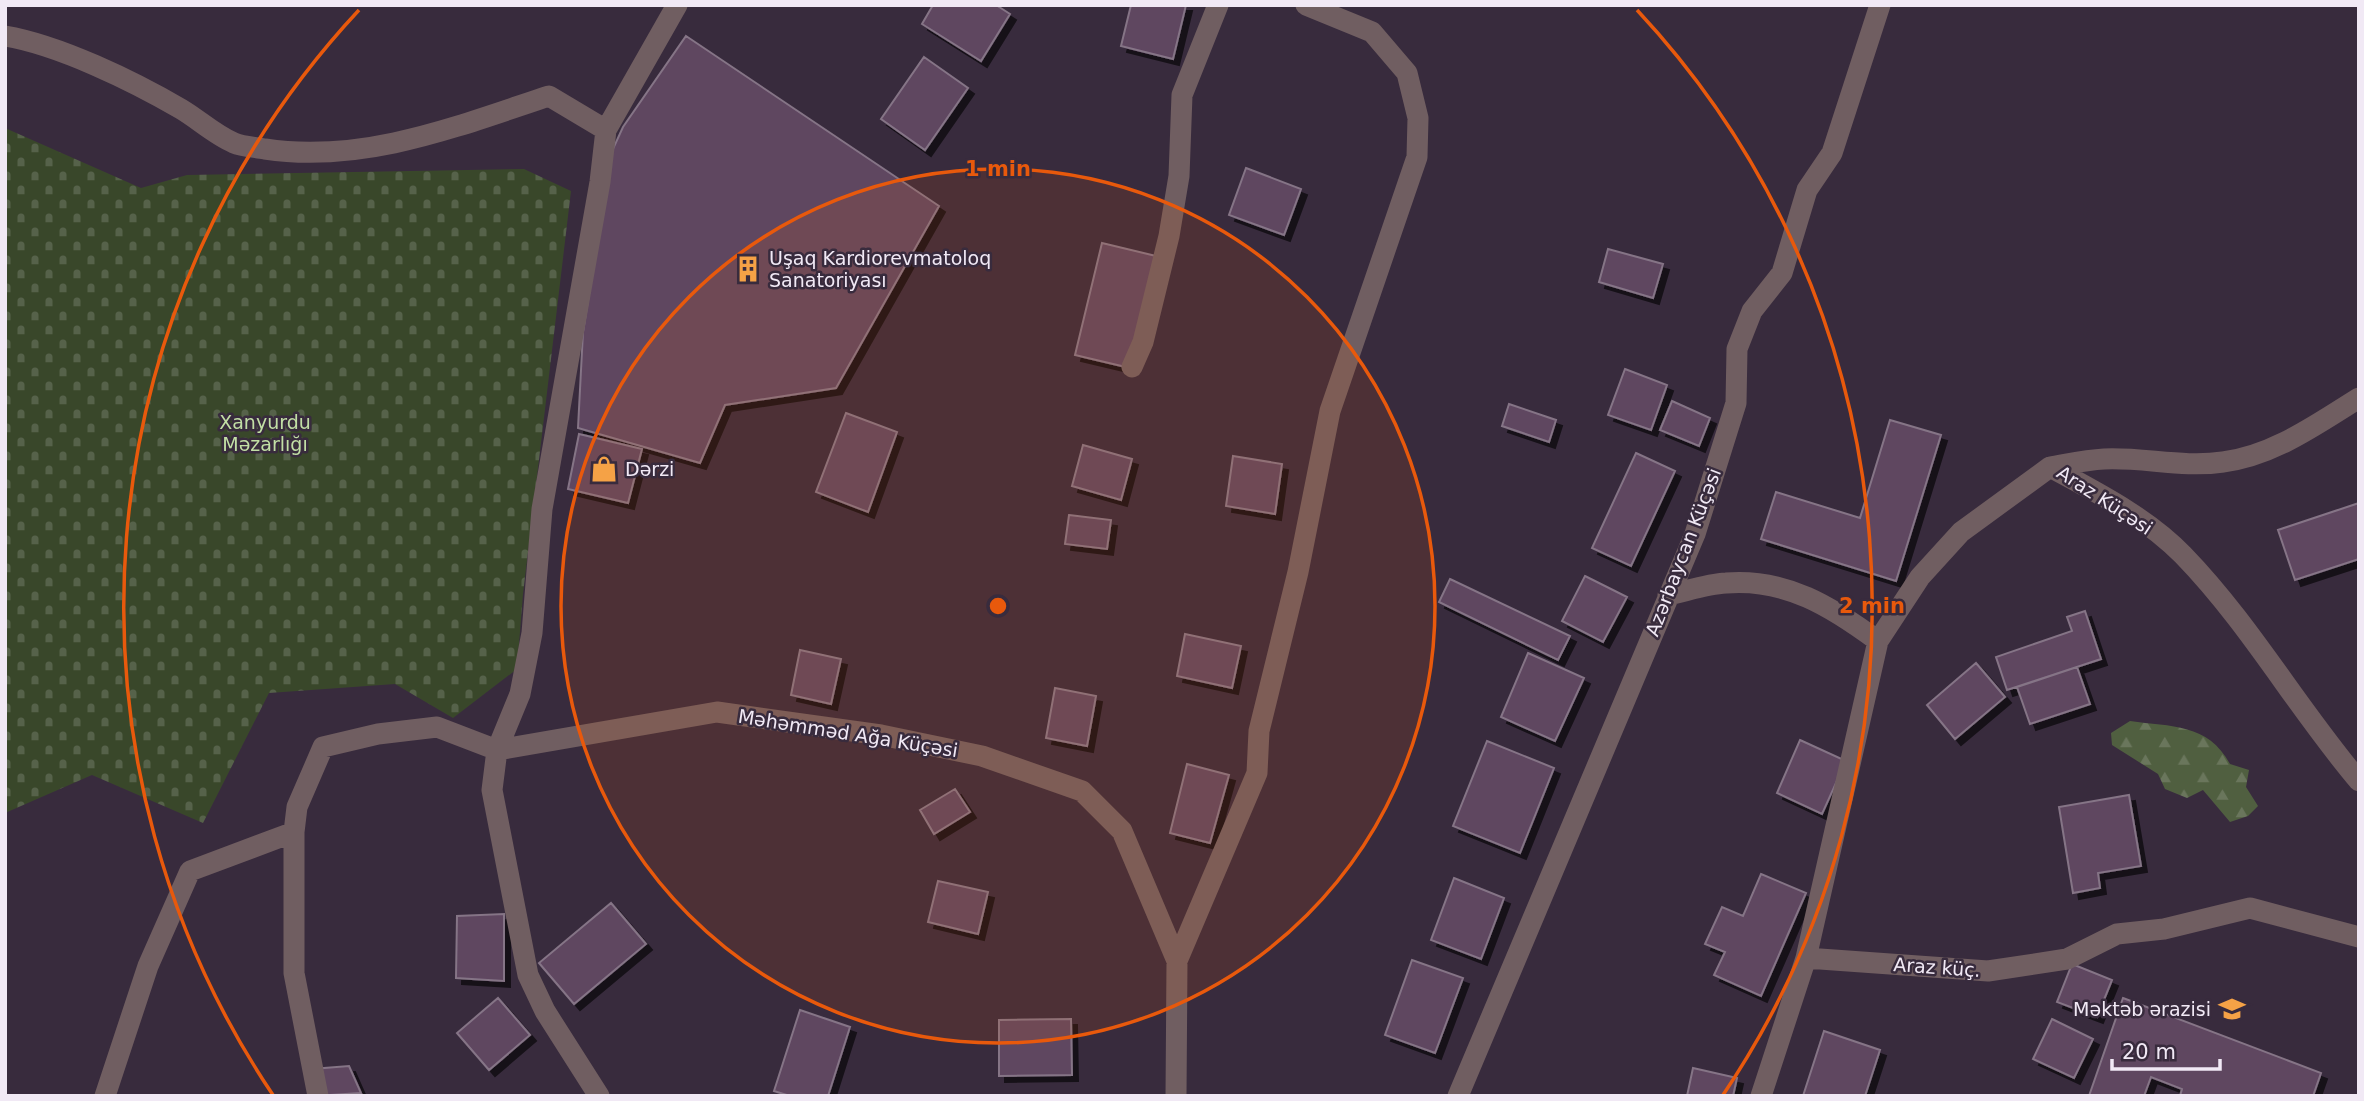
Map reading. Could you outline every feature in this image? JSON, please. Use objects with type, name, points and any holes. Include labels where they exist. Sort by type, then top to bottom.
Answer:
[{"type":"street","points":[[599,1096],[545,1011],[528,975],[492,790],[497,750],[520,694],[532,633],[542,509],[600,182],[606,130],[677,5]]},
{"type":"street","points":[[1132,367],[1143,342],[1169,236],[1179,176],[1182,95],[1218,5]]},
{"type":"street","points":[[1176,1096],[1177,961],[1256,773],[1259,731],[1298,572],[1330,411],[1417,157],[1418,118],[1407,73],[1372,32],[1306,5]]},
{"type":"street","name":"Azərbaycan Küçəsi","points":[[1458,1096],[1695,534],[1736,403],[1737,349],[1752,311],[1782,273],[1807,190],[1832,153],[1880,5]]},
{"type":"street","points":[[5,36],[48,46],[178,108],[235,144],[287,152],[346,151],[431,135],[549,96],[606,130]]},
{"type":"street","name":"Araz Küçəsi","points":[[2050,467],[2104,459],[2188,464],[2224,462],[2261,453],[2298,435],[2359,398]]},
{"type":"street","points":[[1761,1096],[1807,958],[1878,641],[1920,577],[1961,532],[2050,467]]},
{"type":"street","name":"Araz Küçəsi","points":[[2050,467],[2120,505],[2181,553],[2269,660],[2317,730],[2359,781]]},
{"type":"street","points":[[1668,595],[1726,582],[1782,586],[1831,607],[1878,641]]},
{"type":"street","name":"Məhəmməd Ağa Küçəsi","points":[[497,750],[717,712],[881,734],[982,756],[1082,791],[1122,831],[1177,961]]},
{"type":"street","points":[[318,1096],[294,973],[294,832],[297,807],[323,747],[378,734],[438,727],[497,750]]},
{"type":"street","points":[[105,1096],[148,966],[190,871],[294,832]]},
{"type":"street","name":"Araz küç.","points":[[1807,958],[1988,971],[2067,959],[2117,934],[2164,929],[2250,908],[2359,937]]},
{"type":"green space","name":"Xanyurdu Məzarlığı","points":[[5,128],[141,188],[187,175],[524,169],[571,191],[523,594],[517,669],[453,718],[395,684],[269,693],[203,823],[92,775],[5,813]]},
{"type":"green space","points":[[2130,721],[2187,729],[2211,741],[2230,764],[2249,770],[2246,787],[2258,806],[2248,816],[2230,822],[2203,790],[2187,798],[2165,789],[2158,774],[2112,745],[2111,733]]},
{"type":"building","points":[[933,5],[996,5],[1010,14],[981,61],[922,24]]},
{"type":"building","points":[[1131,5],[1186,5],[1173,59],[1121,46]]},
{"type":"building","name":"Uşaq Kardiorevmatoloq Sanatoriyası","points":[[686,36],[939,206],[836,388],[725,405],[700,463],[578,428],[583,332],[612,151],[623,127]]},
{"type":"building","points":[[924,57],[968,88],[925,150],[881,119]]},
{"type":"building","points":[[1246,168],[1301,189],[1284,235],[1229,215]]},
{"type":"building","points":[[1102,243],[1156,256],[1130,368],[1075,355]]},
{"type":"building","points":[[1608,249],[1663,264],[1653,298],[1599,282]]},
{"type":"building","points":[[1625,369],[1667,385],[1651,430],[1608,415]]},
{"type":"building","points":[[1672,401],[1710,418],[1699,446],[1660,430]]},
{"type":"building","points":[[1509,404],[1556,420],[1549,442],[1502,426]]},
{"type":"building","points":[[846,413],[897,432],[868,512],[816,492]]},
{"type":"building","points":[[1890,420],[1941,435],[1896,581],[1761,539],[1776,492],[1860,518]]},
{"type":"building","name":"Dərzi","points":[[579,434],[642,449],[628,503],[568,489]]},
{"type":"building","points":[[1083,445],[1132,459],[1121,500],[1072,486]]},
{"type":"building","points":[[1636,453],[1675,471],[1631,566],[1592,548]]},
{"type":"building","points":[[1233,456],[1282,464],[1275,514],[1226,506]]},
{"type":"building","points":[[2359,503],[2359,559],[2295,580],[2278,530]]},
{"type":"building","points":[[1069,515],[1111,520],[1107,549],[1065,544]]},
{"type":"building","points":[[1585,576],[1627,597],[1603,642],[1562,621]]},
{"type":"building","points":[[1450,579],[1570,636],[1558,660],[1439,602]]},
{"type":"building","points":[[2085,611],[2101,659],[2007,690],[1996,657],[2072,631],[2067,617]]},
{"type":"building","points":[[1185,634],[1241,646],[1232,688],[1177,676]]},
{"type":"building","points":[[800,650],[841,659],[831,704],[791,695]]},
{"type":"building","points":[[1528,653],[1584,678],[1555,741],[1501,717]]},
{"type":"building","points":[[1976,663],[2005,697],[1955,739],[1927,705]]},
{"type":"building","points":[[2077,667],[2090,704],[2030,724],[2017,687]]},
{"type":"building","points":[[1055,688],[1096,696],[1087,746],[1046,738]]},
{"type":"building","points":[[1800,740],[1846,761],[1822,814],[1777,793]]},
{"type":"building","points":[[1487,741],[1554,768],[1520,853],[1453,826]]},
{"type":"building","points":[[1187,764],[1229,775],[1210,843],[1170,833]]},
{"type":"building","points":[[955,789],[970,812],[934,834],[920,810]]},
{"type":"building","points":[[2129,795],[2141,866],[2098,873],[2100,888],[2073,893],[2059,807]]},
{"type":"building","points":[[1761,874],[1806,893],[1761,996],[1714,975],[1725,952],[1705,944],[1722,907],[1743,916]]},
{"type":"building","points":[[1454,878],[1504,898],[1481,959],[1431,940]]},
{"type":"building","points":[[938,881],[988,892],[978,934],[928,922]]},
{"type":"building","points":[[611,903],[646,944],[574,1004],[539,963]]},
{"type":"building","points":[[504,914],[504,981],[456,978],[457,916]]},
{"type":"building","points":[[1412,960],[1463,978],[1435,1053],[1385,1035]]},
{"type":"building","points":[[2072,964],[2112,980],[2097,1017],[2057,1002]]},
{"type":"building","points":[[498,998],[530,1035],[489,1070],[457,1033]]},
{"type":"building","points":[[2123,998],[2321,1073],[2313,1096],[2180,1096],[2182,1089],[2151,1077],[2144,1096],[2089,1096]]},
{"type":"building","points":[[800,1010],[850,1027],[828,1096],[790,1096],[774,1091]]},
{"type":"building","points":[[1071,1019],[1072,1075],[999,1076],[999,1020]]},
{"type":"building","points":[[2052,1019],[2093,1039],[2074,1078],[2033,1059]]},
{"type":"building","points":[[1824,1031],[1880,1050],[1865,1096],[1803,1096]]},
{"type":"building","points":[[349,1066],[361,1093],[314,1096],[312,1069]]},
{"type":"building","points":[[1693,1068],[1737,1078],[1733,1096],[1687,1096]]},
{"type":"place","name":"Uşaq Kardiorevmatoloq Sanatoriyası","points":[[748,269]]},
{"type":"place","name":"Dərzi","points":[[604,469]]},
{"type":"place","name":"Məktəb ərazisi","points":[[2232,1009]]}]
